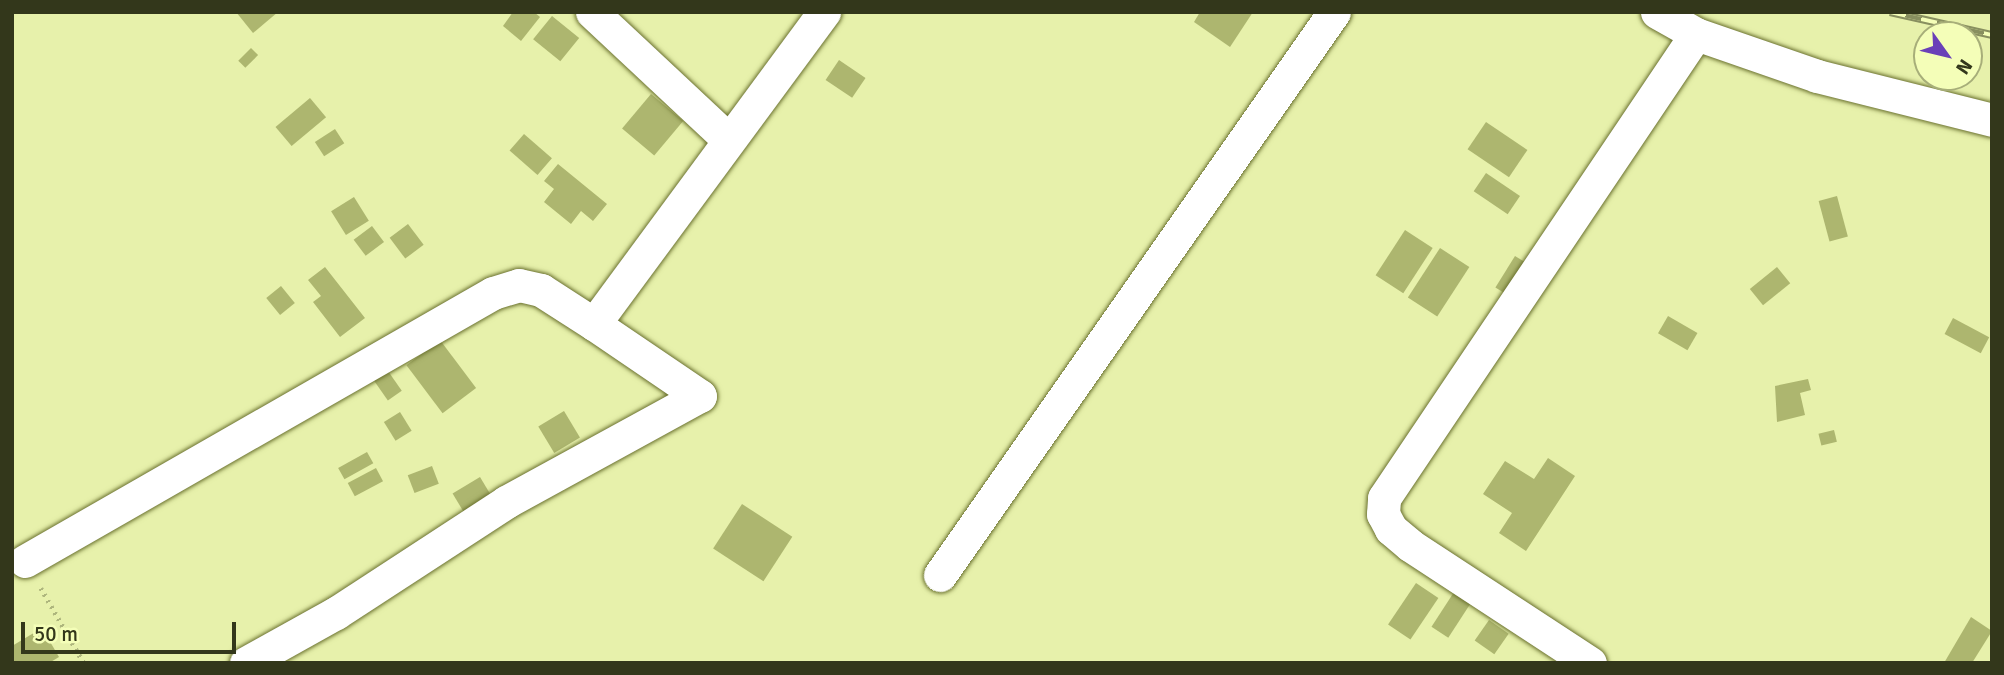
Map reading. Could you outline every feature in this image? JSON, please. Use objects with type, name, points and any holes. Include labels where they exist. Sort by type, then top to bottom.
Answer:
[{"type":"street","points":[[592,12],[729,140]]},
{"type":"street","points":[[594,324],[824,12]]},
{"type":"street","points":[[940,575],[1334,12]]},
{"type":"street","points":[[1657,12],[1696,34],[1817,76],[1992,120]]},
{"type":"street","points":[[1590,663],[1410,545],[1391,529],[1383,514],[1384,498],[1696,34]]},
{"type":"street","points":[[25,561],[492,293],[519,285],[541,290],[700,396],[506,502],[336,613],[246,663]]},
{"type":"path","points":[[25,561],[84,663]]},
{"type":"building","points":[[236,12],[278,12],[253,33]]},
{"type":"building","points":[[513,12],[534,12],[540,17],[521,41],[503,26]]},
{"type":"building","points":[[1200,12],[1253,12],[1230,47],[1194,22]]},
{"type":"building","points":[[552,16],[579,38],[560,61],[533,39]]},
{"type":"building","points":[[251,48],[258,55],[245,68],[238,61]]},
{"type":"building","points":[[839,60],[866,78],[852,98],[826,80]]},
{"type":"building","points":[[651,94],[683,121],[654,155],[622,128]]},
{"type":"building","points":[[310,98],[326,117],[292,146],[276,127]]},
{"type":"building","points":[[1486,122],[1527,150],[1509,177],[1468,149]]},
{"type":"building","points":[[335,129],[344,143],[324,156],[315,142]]},
{"type":"building","points":[[524,134],[552,158],[537,175],[510,151]]},
{"type":"building","points":[[558,164],[607,204],[593,221],[581,211],[571,224],[544,202],[554,189],[544,181]]},
{"type":"building","points":[[1486,173],[1520,196],[1508,214],[1474,191]]},
{"type":"building","points":[[1837,196],[1848,237],[1830,241],[1819,201]]},
{"type":"building","points":[[354,197],[369,221],[346,235],[331,211]]},
{"type":"building","points":[[408,224],[424,245],[405,259],[390,238]]},
{"type":"building","points":[[372,226],[384,242],[366,256],[354,240]]},
{"type":"building","points":[[1405,230],[1433,248],[1403,293],[1376,275]]},
{"type":"building","points":[[1440,248],[1469,267],[1437,317],[1408,297]]},
{"type":"building","points":[[1515,256],[1526,263],[1506,294],[1495,287]]},
{"type":"building","points":[[325,267],[365,318],[340,337],[313,302],[321,296],[308,280]]},
{"type":"building","points":[[1777,267],[1790,283],[1763,305],[1750,289]]},
{"type":"building","points":[[281,286],[295,303],[280,315],[266,298]]},
{"type":"building","points":[[1668,316],[1697,333],[1687,350],[1658,333]]},
{"type":"building","points":[[1953,318],[1989,337],[1981,353],[1945,334]]},
{"type":"building","points":[[440,340],[476,388],[443,413],[406,365]]},
{"type":"building","points":[[388,371],[402,391],[388,400],[374,381]]},
{"type":"building","points":[[1808,379],[1811,390],[1800,393],[1805,415],[1777,422],[1775,386]]},
{"type":"building","points":[[564,411],[580,438],[554,453],[538,426]]},
{"type":"building","points":[[400,412],[412,431],[396,441],[384,422]]},
{"type":"building","points":[[1834,430],[1837,442],[1821,446],[1818,434]]},
{"type":"building","points":[[367,452],[373,463],[344,479],[338,468]]},
{"type":"building","points":[[1548,458],[1575,476],[1526,551],[1499,533],[1512,513],[1483,494],[1505,461],[1534,479]]},
{"type":"building","points":[[432,466],[439,484],[415,493],[408,475]]},
{"type":"building","points":[[376,468],[383,481],[355,496],[348,483]]},
{"type":"building","points":[[480,477],[491,495],[463,511],[453,493]]},
{"type":"building","points":[[742,504],[792,537],[763,581],[713,548]]},
{"type":"building","points":[[1416,583],[1438,598],[1410,640],[1388,624]]},
{"type":"building","points":[[1456,589],[1473,600],[1448,638],[1431,627]]},
{"type":"building","points":[[1971,617],[1992,631],[1972,663],[1944,663]]},
{"type":"building","points":[[1489,620],[1509,634],[1494,654],[1475,640]]},
{"type":"building","points":[[42,628],[59,657],[49,663],[12,663],[12,646]]},
{"type":"railway","points":[[1890,12],[1992,35]]}]
